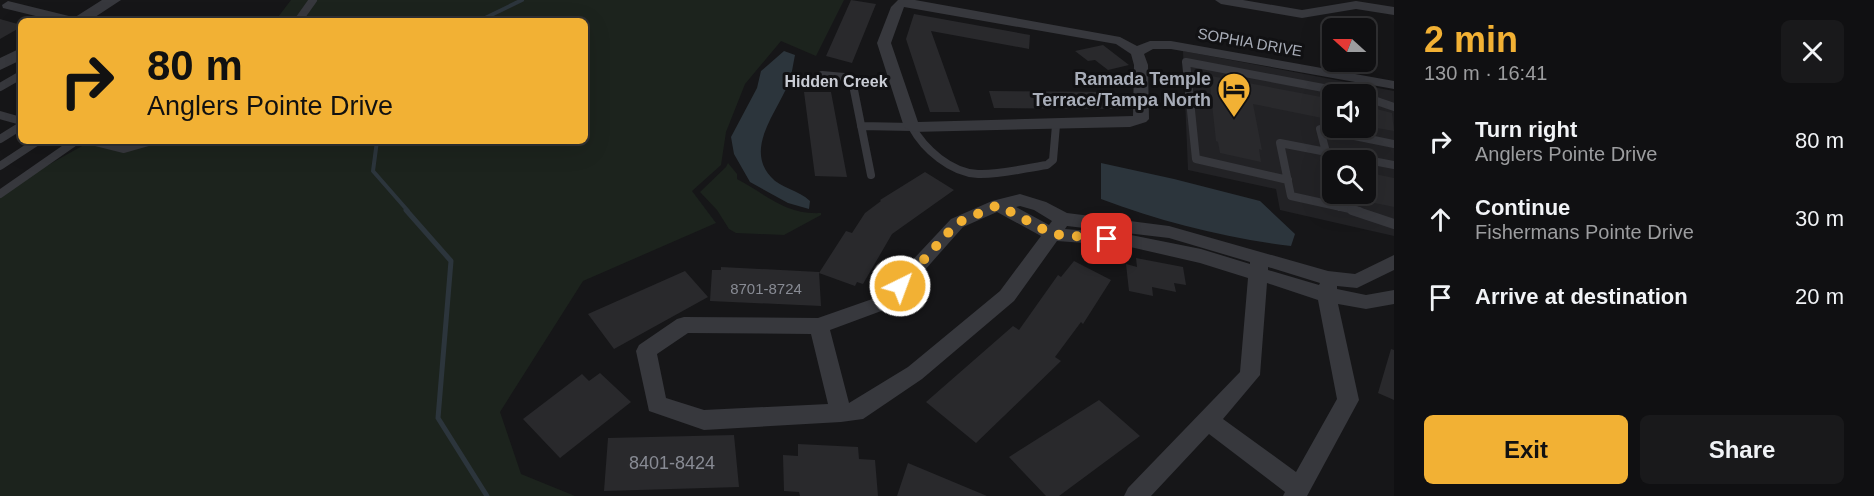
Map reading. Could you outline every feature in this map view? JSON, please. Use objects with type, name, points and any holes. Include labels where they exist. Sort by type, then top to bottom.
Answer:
[{"type":"street","points":[[82,18],[113,0]]},
{"type":"street","points":[[1221,0],[1302,14],[1356,5],[1394,11]]},
{"type":"street","points":[[901,3],[910,3],[1120,41],[1137,52],[1141,65],[1141,119],[1130,122],[1056,125],[912,127],[884,43],[897,7],[901,3]]},
{"type":"street","points":[[9,5],[60,18]]},
{"type":"street","name":"SOPHIA DRIVE","points":[[1137,52],[1150,45],[1171,45],[1394,85]]},
{"type":"street","points":[[0,66],[18,55]]},
{"type":"street","points":[[1057,227],[1007,296],[915,374],[855,412],[704,420],[657,404],[646,351],[684,325],[819,326],[885,302],[957,223],[998,205],[1020,200],[1040,206],[1057,227],[1124,233],[1202,256],[1259,265],[1366,302],[1394,297]]},
{"type":"street","points":[[1328,287],[1356,281],[1394,262]]},
{"type":"street","points":[[1136,496],[1250,375],[1259,265]]},
{"type":"street","points":[[1207,420],[1297,492],[1348,400],[1328,287]]},
{"type":"street","points":[[819,326],[841,413]]},
{"type":"lane","points":[[300,18],[313,0]]},
{"type":"lane","points":[[1288,180],[1196,159],[1186,62],[1322,88]]},
{"type":"lane","points":[[822,75],[842,76],[850,79],[853,85],[871,175]]},
{"type":"lane","points":[[0,87],[18,77]]},
{"type":"lane","points":[[1376,101],[1394,107]]},
{"type":"lane","points":[[0,115],[18,120]]},
{"type":"lane","points":[[861,126],[912,127],[923,145],[967,173],[978,174],[1047,165],[1053,160],[1056,125]]},
{"type":"lane","points":[[0,140],[18,128]]},
{"type":"lane","points":[[1325,150],[1320,129],[1394,144]]},
{"type":"lane","points":[[1322,151],[1280,143],[1291,196],[1340,207],[1394,224]]},
{"type":"lane","points":[[0,166],[33,144]]},
{"type":"lane","points":[[0,194],[72,144]]},
{"type":"lane","points":[[104,144],[124,149],[142,144]]},
{"type":"lane","points":[[1376,162],[1394,165]]},
{"type":"shaded area","points":[[291,0],[844,0],[816,56],[781,41],[745,84],[726,132],[721,165],[692,191],[716,223],[583,281],[500,412],[521,474],[575,496],[0,496],[0,192],[86,144],[588,144],[588,18],[277,18]]},
{"type":"shaded area","points":[[784,51],[795,55],[792,72],[766,130],[761,154],[764,166],[771,177],[810,201],[809,209],[788,203],[750,182],[734,154],[731,137],[757,88],[761,71]]},
{"type":"shaded area","points":[[1183,51],[1357,84],[1322,84],[1322,138],[1376,138],[1376,88],[1394,91],[1394,236],[1280,210],[1276,189],[1188,170]]},
{"type":"shaded area","points":[[728,163],[737,174],[737,179],[776,202],[797,211],[821,213],[821,215],[784,235],[736,233],[729,229],[717,210],[700,192]]},
{"type":"shaded area","points":[[1101,163],[1260,201],[1295,234],[1291,246],[1242,239],[1194,228],[1101,199]]},
{"type":"building","points":[[851,0],[876,4],[852,63],[826,56]]},
{"type":"building","points":[[914,14],[1030,35],[1029,49],[931,31],[960,112],[930,112],[906,39]]},
{"type":"building","points":[[0,19],[18,24],[18,29],[0,39]]},
{"type":"building","points":[[1103,45],[1129,65],[1108,70],[1095,60],[1088,61],[1075,51]]},
{"type":"building","name":"Ramada Temple Terrace/Tampa North","points":[[1211,76],[1322,97],[1322,118],[1253,104],[1262,150],[1259,149],[1261,162],[1220,153],[1216,141],[1210,85],[1212,85]]},
{"type":"building","points":[[989,91],[1113,92],[1124,109],[994,108]]},
{"type":"building","points":[[804,92],[831,92],[847,177],[815,176]]},
{"type":"building","points":[[1376,109],[1392,113],[1394,131],[1376,128]]},
{"type":"building","points":[[925,172],[954,190],[892,234],[863,284],[857,282],[855,286],[819,273],[846,231],[852,233],[865,213],[880,200]]},
{"type":"building","points":[[1376,174],[1394,178],[1394,207],[1376,203]]},
{"type":"building","points":[[1136,258],[1183,267],[1186,285],[1174,283],[1176,292],[1152,287],[1153,296],[1129,291],[1126,264],[1137,267]]},
{"type":"building","points":[[1074,261],[1111,280],[1083,324],[1081,322],[1055,357],[1061,361],[976,443],[926,402],[1013,326],[1019,330],[1058,275],[1061,277]]},
{"type":"building","points":[[721,267],[819,272],[821,306],[710,301],[712,270],[721,270]]},
{"type":"building","points":[[685,271],[708,297],[614,349],[588,314]]},
{"type":"building","points":[[1391,349],[1394,350],[1394,400],[1378,393]]},
{"type":"building","points":[[600,373],[631,402],[560,458],[523,419],[582,374],[589,381]]},
{"type":"building","points":[[1099,400],[1140,436],[1059,496],[1046,496],[1009,457]]},
{"type":"building","points":[[734,435],[739,487],[604,491],[608,438]]},
{"type":"building","points":[[798,444],[858,447],[859,459],[875,460],[878,496],[800,496],[799,492],[784,491],[783,455],[798,456]]},
{"type":"building","points":[[908,463],[987,496],[897,496]]},
{"type":"waterway","points":[[485,18],[522,0]]},
{"type":"waterway","points":[[377,144],[373,171],[408,211]]},
{"type":"waterway","points":[[406,210],[451,261],[438,418],[487,496]]},
{"type":"place","name":"Ramada Temple Terrace/Tampa North","points":[[1234,118]]},
{"type":"district","name":"Hidden Creek","points":[[836,81]]},
{"type":"route","points":[[900,286],[957,223],[998,205],[1052,234],[1107,239]]}]
